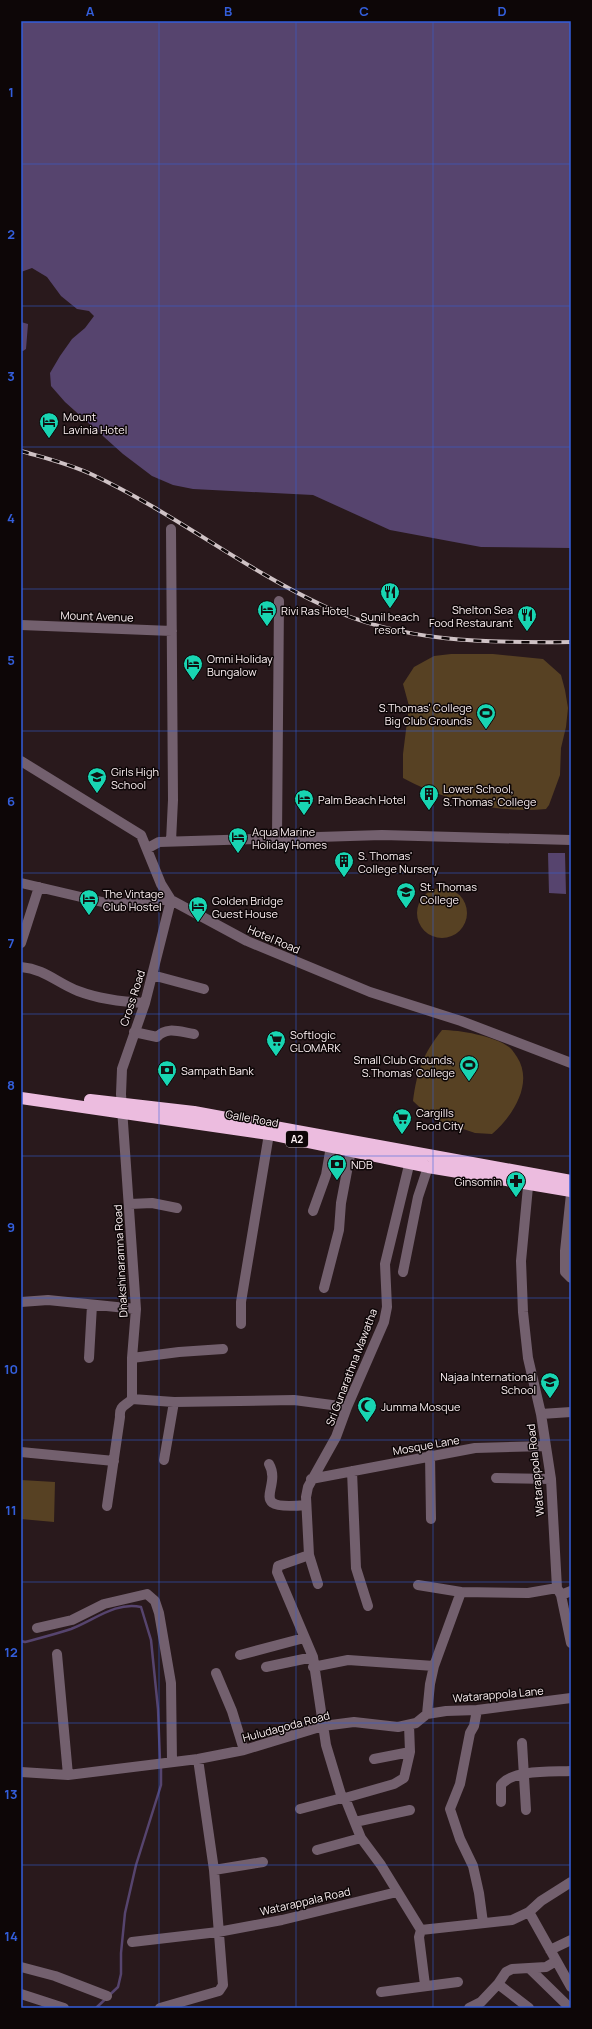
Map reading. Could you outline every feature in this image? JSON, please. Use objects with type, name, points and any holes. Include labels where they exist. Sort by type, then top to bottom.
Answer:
[{"type":"highway","name":"Galle Road","points":[[21,1091],[269,1134],[351,1150],[411,1157],[428,1167],[528,1179],[571,1181]]},
{"type":"highway","name":"Galle Road","points":[[21,1098],[122,1109],[194,1112],[411,1157],[528,1179],[571,1191]]},
{"type":"street","points":[[171,529],[173,800],[171,841]]},
{"type":"street","points":[[277,837],[279,601]]},
{"type":"street","name":"Mount Avenue","points":[[21,625],[172,631]]},
{"type":"street","points":[[21,761],[136,832],[144,839],[161,884],[171,900]]},
{"type":"street","points":[[148,848],[159,842],[171,841],[382,835],[571,840]]},
{"type":"street","points":[[21,883],[115,905],[147,900],[171,900]]},
{"type":"street","points":[[21,943],[39,887]]},
{"type":"street","name":"Cross Road","points":[[122,1109],[122,1069],[145,1003],[171,900]]},
{"type":"street","name":"Hotel Road","points":[[171,900],[247,941],[370,992],[461,1021],[571,1063]]},
{"type":"street","points":[[21,968],[43,972],[77,991],[129,1003],[145,1003]]},
{"type":"street","points":[[152,975],[204,989]]},
{"type":"street","points":[[134,1032],[152,1037],[157,1037],[162,1031],[167,1030],[194,1034]]},
{"type":"street","name":"Dhakshinaramna Road","points":[[122,1109],[130,1204],[136,1309],[132,1358],[132,1399]]},
{"type":"street","points":[[241,1324],[241,1302],[269,1134]]},
{"type":"street","points":[[313,1211],[326,1175],[331,1146]]},
{"type":"street","points":[[324,1288],[339,1230],[341,1203],[351,1150]]},
{"type":"street","name":"Sri Gunarathna Mawatha","points":[[318,1584],[309,1555],[306,1497],[311,1479],[336,1437],[346,1407],[384,1322],[387,1307],[385,1264],[411,1157]]},
{"type":"street","points":[[403,1272],[418,1198],[428,1167]]},
{"type":"street","name":"Watarappola Road","points":[[528,1179],[521,1261],[523,1312],[528,1358],[541,1414],[546,1446],[559,1591],[571,1643]]},
{"type":"street","points":[[571,1194],[565,1251],[565,1272],[571,1278]]},
{"type":"street","points":[[130,1204],[152,1203],[177,1208]]},
{"type":"street","points":[[21,1302],[48,1300],[136,1309]]},
{"type":"street","points":[[89,1358],[92,1305]]},
{"type":"street","points":[[132,1358],[179,1352],[223,1349]]},
{"type":"street","points":[[107,1506],[120,1411],[121,1407],[132,1399],[174,1402],[294,1400],[346,1407]]},
{"type":"street","points":[[164,1460],[174,1402]]},
{"type":"street","points":[[541,1414],[571,1412]]},
{"type":"street","name":"Mosque Lane","points":[[311,1479],[430,1455],[475,1448],[546,1446]]},
{"type":"street","points":[[21,1452],[114,1462]]},
{"type":"street","points":[[430,1455],[431,1519]]},
{"type":"street","points":[[269,1464],[271,1490],[268,1496],[270,1500],[276,1505],[289,1507],[306,1505]]},
{"type":"street","points":[[352,1471],[356,1568],[368,1606]]},
{"type":"street","points":[[496,1478],[550,1479]]},
{"type":"street","points":[[309,1555],[278,1566],[277,1572],[313,1662],[326,1745],[344,1798],[361,1838],[398,1892],[421,1930],[419,1937],[425,1985]]},
{"type":"street","points":[[418,1585],[461,1592],[571,1591]]},
{"type":"street","points":[[427,1714],[430,1684],[434,1666],[461,1592]]},
{"type":"street","points":[[37,1628],[72,1620],[104,1604],[147,1594],[155,1600],[159,1613],[171,1684],[170,1762]]},
{"type":"street","points":[[240,1654],[306,1642]]},
{"type":"street","points":[[57,1654],[68,1775]]},
{"type":"street","points":[[266,1667],[348,1660],[434,1666]]},
{"type":"street","points":[[216,1673],[232,1711],[244,1750]]},
{"type":"street","name":"Watarappola Lane","points":[[427,1714],[446,1711],[477,1710],[571,1698]]},
{"type":"street","points":[[477,1710],[474,1726],[470,1733],[460,1784],[450,1809],[460,1839],[473,1866],[480,1892],[482,1923]]},
{"type":"street","name":"Huludagoda Road","points":[[21,1772],[68,1775],[198,1759],[244,1750],[323,1726],[354,1722],[398,1727],[416,1723],[427,1714]]},
{"type":"street","points":[[300,1809],[394,1784],[404,1778],[410,1752],[409,1725]]},
{"type":"street","points":[[522,1743],[526,1810]]},
{"type":"street","points":[[374,1759],[410,1752]]},
{"type":"street","points":[[160,2008],[219,1991],[223,1985],[214,1870],[198,1759]]},
{"type":"street","points":[[501,1802],[501,1785],[504,1781],[524,1773],[571,1771]]},
{"type":"street","points":[[355,1822],[410,1810]]},
{"type":"street","points":[[317,1850],[361,1838]]},
{"type":"street","points":[[214,1870],[264,1862]]},
{"type":"street","points":[[421,1930],[512,1920],[528,1912],[541,1901],[571,1882]]},
{"type":"street","name":"Watarappala Road","points":[[132,1942],[218,1932],[282,1920],[398,1892]]},
{"type":"street","points":[[528,1912],[571,1987]]},
{"type":"street","points":[[550,1950],[571,1940]]},
{"type":"street","points":[[469,2008],[485,2005],[506,1972],[512,1969],[546,1968],[556,1961]]},
{"type":"street","points":[[21,1967],[55,1976],[107,1996]]},
{"type":"street","points":[[530,1969],[570,2008]]},
{"type":"street","points":[[381,1992],[425,1985],[458,1982]]},
{"type":"street","points":[[498,1984],[528,2008]]},
{"type":"street","points":[[21,1994],[64,2008]]},
{"type":"shaded area","points":[[21,21],[571,21],[571,548],[481,547],[390,530],[313,495],[193,489],[173,485],[152,476],[123,454],[65,402],[51,386],[50,373],[72,339],[85,328],[94,316],[89,311],[77,309],[61,296],[47,277],[32,268],[21,272]]},
{"type":"shaded area","points":[[21,322],[28,324],[26,349],[23,351],[21,351]]},
{"type":"shaded area","name":"S.Thomas' College Big Club Grounds","points":[[451,654],[493,654],[543,659],[561,675],[568,708],[566,727],[561,748],[560,775],[549,805],[546,809],[510,809],[472,804],[436,793],[403,778],[403,754],[409,706],[403,684],[414,667],[434,656]]},
{"type":"shaded area","points":[[548,853],[565,853],[566,894],[549,893]]},
{"type":"shaded area","points":[[437,888],[447,888],[460,895],[467,908],[467,918],[460,931],[447,938],[437,938],[428,934],[421,927],[417,918],[417,908],[421,899],[428,892]]},
{"type":"shaded area","name":"Small Club Grounds, S.Thomas' College","points":[[442,1030],[467,1032],[503,1043],[512,1050],[522,1067],[522,1088],[519,1098],[514,1109],[500,1127],[492,1134],[475,1133],[431,1118],[413,1101],[422,1063],[430,1047]]},
{"type":"shaded area","points":[[21,1480],[55,1482],[54,1522],[21,1519]]},
{"type":"waterway","points":[[21,1641],[25,1642],[71,1629],[114,1609],[132,1606],[141,1607],[151,1640],[158,1709],[160,1761]]},
{"type":"waterway","points":[[96,2008],[118,1987],[121,1974],[121,1953],[125,1913],[136,1865],[161,1785],[161,1766]]},
{"type":"railway","points":[[21,451],[75,468],[123,490],[294,591],[324,606],[354,618],[415,634],[446,638],[508,642],[571,642]]},
{"type":"place","name":"Mount Lavinia Hotel","points":[[49,439]]},
{"type":"place","name":"Sunil beach resort","points":[[390,609]]},
{"type":"place","name":"Rivi Ras Hotel","points":[[267,627]]},
{"type":"place","name":"Shelton Sea Food Restaurant","points":[[527,632]]},
{"type":"place","name":"Omni Holiday Bungalow","points":[[193,681]]},
{"type":"place","name":"S.Thomas' College Big Club Grounds","points":[[486,730]]},
{"type":"place","name":"Girls High School","points":[[97,794]]},
{"type":"place","name":"Lower School, S.Thomas' College","points":[[429,811]]},
{"type":"place","name":"Palm Beach Hotel","points":[[304,816]]},
{"type":"place","name":"Aqua Marine Holiday Homes","points":[[238,854]]},
{"type":"place","name":"S. Thomas' College Nursery","points":[[344,878]]},
{"type":"place","name":"St. Thomas College","points":[[406,909]]},
{"type":"place","name":"The Vintage Club Hostel","points":[[89,916]]},
{"type":"place","name":"Golden Bridge Guest House","points":[[198,923]]},
{"type":"place","name":"Softlogic GLOMARK","points":[[276,1057]]},
{"type":"place","name":"Small Club Grounds, S.Thomas' College","points":[[469,1082]]},
{"type":"place","name":"Sampath Bank","points":[[167,1087]]},
{"type":"place","name":"Cargills Food City","points":[[402,1135]]},
{"type":"place","name":"NDB","points":[[337,1181]]},
{"type":"place","name":"Ginsomin","points":[[516,1198]]},
{"type":"place","name":"Najaa International School","points":[[550,1399]]},
{"type":"place","name":"Jumma Mosque","points":[[367,1423]]}]
